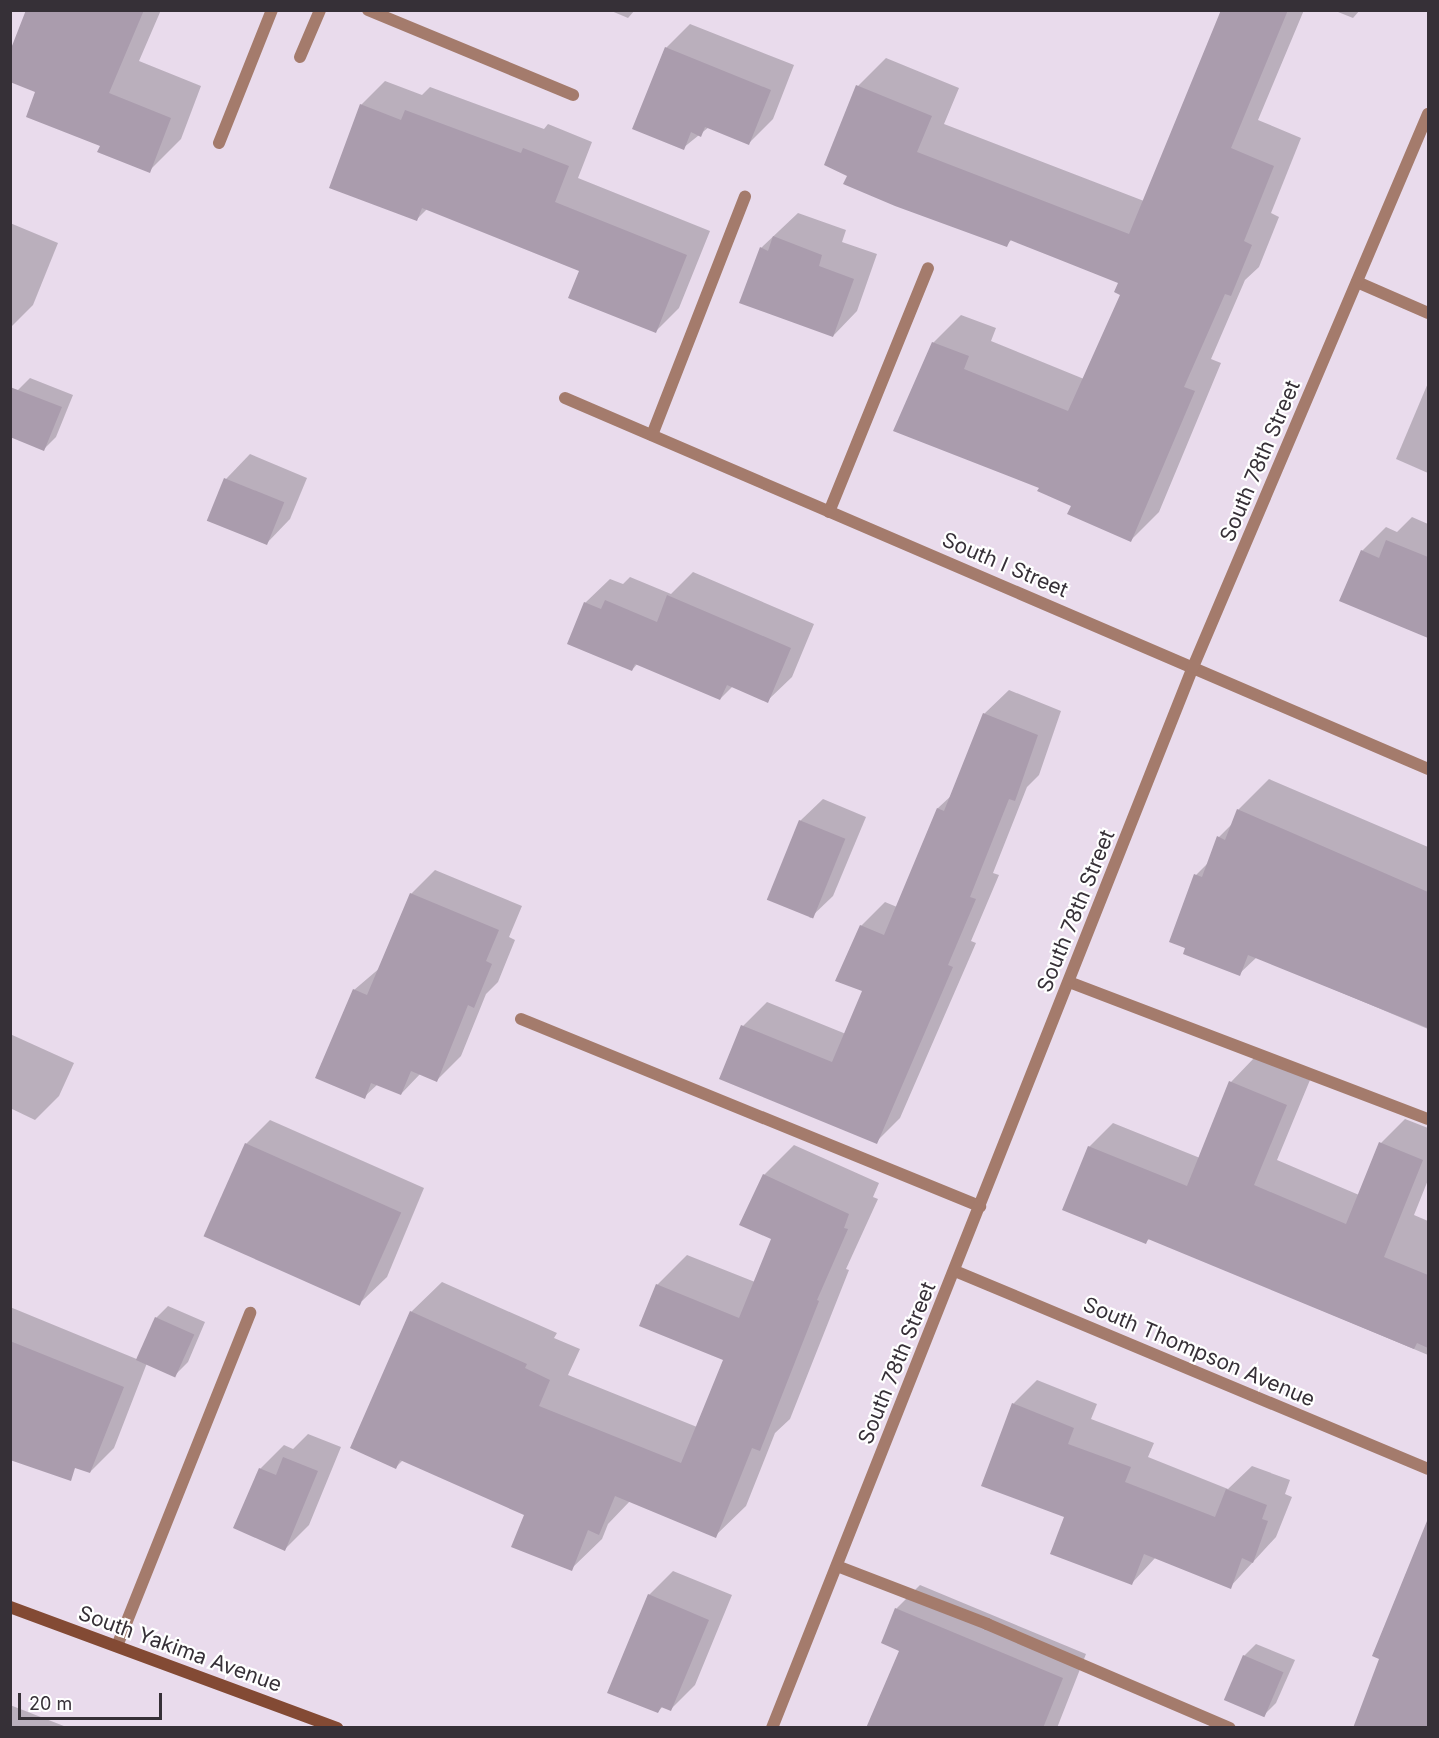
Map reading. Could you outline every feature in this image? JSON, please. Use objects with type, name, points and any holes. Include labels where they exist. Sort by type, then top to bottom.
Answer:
[{"type":"main road","name":"South Yakima Avenue","points":[[10,1607],[337,1728]]},
{"type":"street","points":[[219,143],[272,10]]},
{"type":"street","points":[[300,57],[320,10]]},
{"type":"street","points":[[368,10],[573,95]]},
{"type":"street","name":"South 78th Street","points":[[772,1728],[1193,667],[1428,114]]},
{"type":"street","points":[[652,435],[745,195]]},
{"type":"street","points":[[829,512],[928,268]]},
{"type":"street","points":[[1357,282],[1428,312]]},
{"type":"street","name":"South I Street","points":[[565,398],[1428,769]]},
{"type":"street","points":[[1069,982],[1428,1119]]},
{"type":"street","points":[[521,1018],[980,1206]]},
{"type":"street","name":"South Thompson Avenue","points":[[955,1271],[1428,1469]]},
{"type":"street","points":[[117,1646],[250,1313]]},
{"type":"street","points":[[837,1566],[987,1624],[1230,1728]]},
{"type":"building","points":[[26,10],[144,10],[109,93],[171,118],[150,173],[97,152],[100,146],[26,117],[35,92],[10,82],[10,51]]},
{"type":"building","points":[[1221,10],[1288,10],[1231,148],[1274,166],[1244,241],[1252,245],[1231,296],[1225,294],[1184,387],[1195,391],[1131,542],[1067,514],[1071,506],[1037,491],[1039,488],[893,431],[932,342],[969,356],[964,369],[1068,411],[1120,295],[1114,292],[1118,283],[1010,240],[1007,247],[895,206],[843,184],[847,176],[824,165],[856,85],[932,116],[917,152],[1129,234]]},
{"type":"building","points":[[665,47],[771,90],[749,145],[705,127],[701,137],[691,132],[684,150],[632,129]]},
{"type":"building","points":[[360,104],[401,120],[405,110],[521,153],[523,148],[569,166],[555,202],[687,255],[656,333],[568,298],[579,271],[422,208],[417,221],[329,188]]},
{"type":"building","points":[[773,236],[822,255],[819,266],[854,279],[833,337],[739,303],[760,247],[768,251]]},
{"type":"building","points":[[10,387],[62,407],[44,451],[10,437]]},
{"type":"building","points":[[224,478],[284,502],[267,545],[207,521]]},
{"type":"building","points":[[1386,540],[1428,557],[1428,638],[1339,601],[1361,550],[1379,558]]},
{"type":"building","points":[[667,595],[791,648],[768,703],[727,685],[720,700],[635,664],[632,671],[567,644],[584,602],[601,609],[605,600],[657,622]]},
{"type":"building","points":[[983,713],[1038,735],[1015,801],[1009,799],[970,897],[976,899],[948,965],[953,967],[877,1144],[719,1079],[741,1025],[832,1062],[862,991],[835,981],[860,925],[884,935],[937,808],[944,811]]},
{"type":"building","points":[[1237,809],[1428,892],[1428,1028],[1248,955],[1240,976],[1183,954],[1185,948],[1169,942],[1194,874],[1202,877],[1217,836],[1225,840]]},
{"type":"building","points":[[799,820],[845,839],[813,918],[767,900]]},
{"type":"building","points":[[410,893],[499,930],[486,961],[492,964],[474,1008],[468,1005],[437,1082],[411,1071],[401,1095],[371,1083],[365,1099],[315,1078],[353,989],[367,995]]},
{"type":"building","points":[[1229,1081],[1287,1105],[1254,1185],[1346,1224],[1379,1142],[1423,1160],[1384,1257],[1428,1275],[1428,1348],[1417,1343],[1414,1349],[1148,1239],[1146,1244],[1062,1210],[1088,1146],[1187,1186]]},
{"type":"building","points":[[245,1143],[401,1213],[360,1306],[204,1236]]},
{"type":"building","points":[[763,1174],[849,1214],[844,1228],[848,1229],[817,1300],[819,1301],[760,1451],[752,1448],[716,1538],[615,1496],[599,1535],[588,1530],[572,1571],[511,1547],[524,1515],[400,1460],[396,1469],[350,1448],[410,1311],[527,1364],[525,1368],[550,1380],[539,1406],[681,1463],[723,1360],[639,1326],[656,1284],[739,1318],[771,1239],[739,1225]]},
{"type":"building","points":[[155,1317],[194,1334],[175,1377],[136,1360]]},
{"type":"building","points":[[10,1341],[124,1387],[90,1473],[75,1468],[71,1481],[10,1460]]},
{"type":"building","points":[[1012,1403],[1074,1428],[1068,1444],[1131,1467],[1125,1482],[1215,1517],[1226,1489],[1267,1505],[1262,1519],[1268,1521],[1253,1563],[1242,1558],[1231,1589],[1144,1554],[1132,1585],[1050,1554],[1064,1517],[981,1486]]},
{"type":"building","points":[[283,1457],[318,1471],[285,1551],[233,1528],[259,1468],[276,1475]]},
{"type":"building","points":[[1427,1521],[1428,1728],[1353,1728],[1379,1659],[1372,1656]]},
{"type":"building","points":[[648,1594],[709,1620],[671,1711],[661,1707],[658,1713],[607,1693]]},
{"type":"building","points":[[895,1608],[1063,1678],[1043,1728],[866,1728],[899,1651],[881,1643]]},
{"type":"building","points":[[1243,1655],[1284,1672],[1264,1717],[1224,1700]]}]
